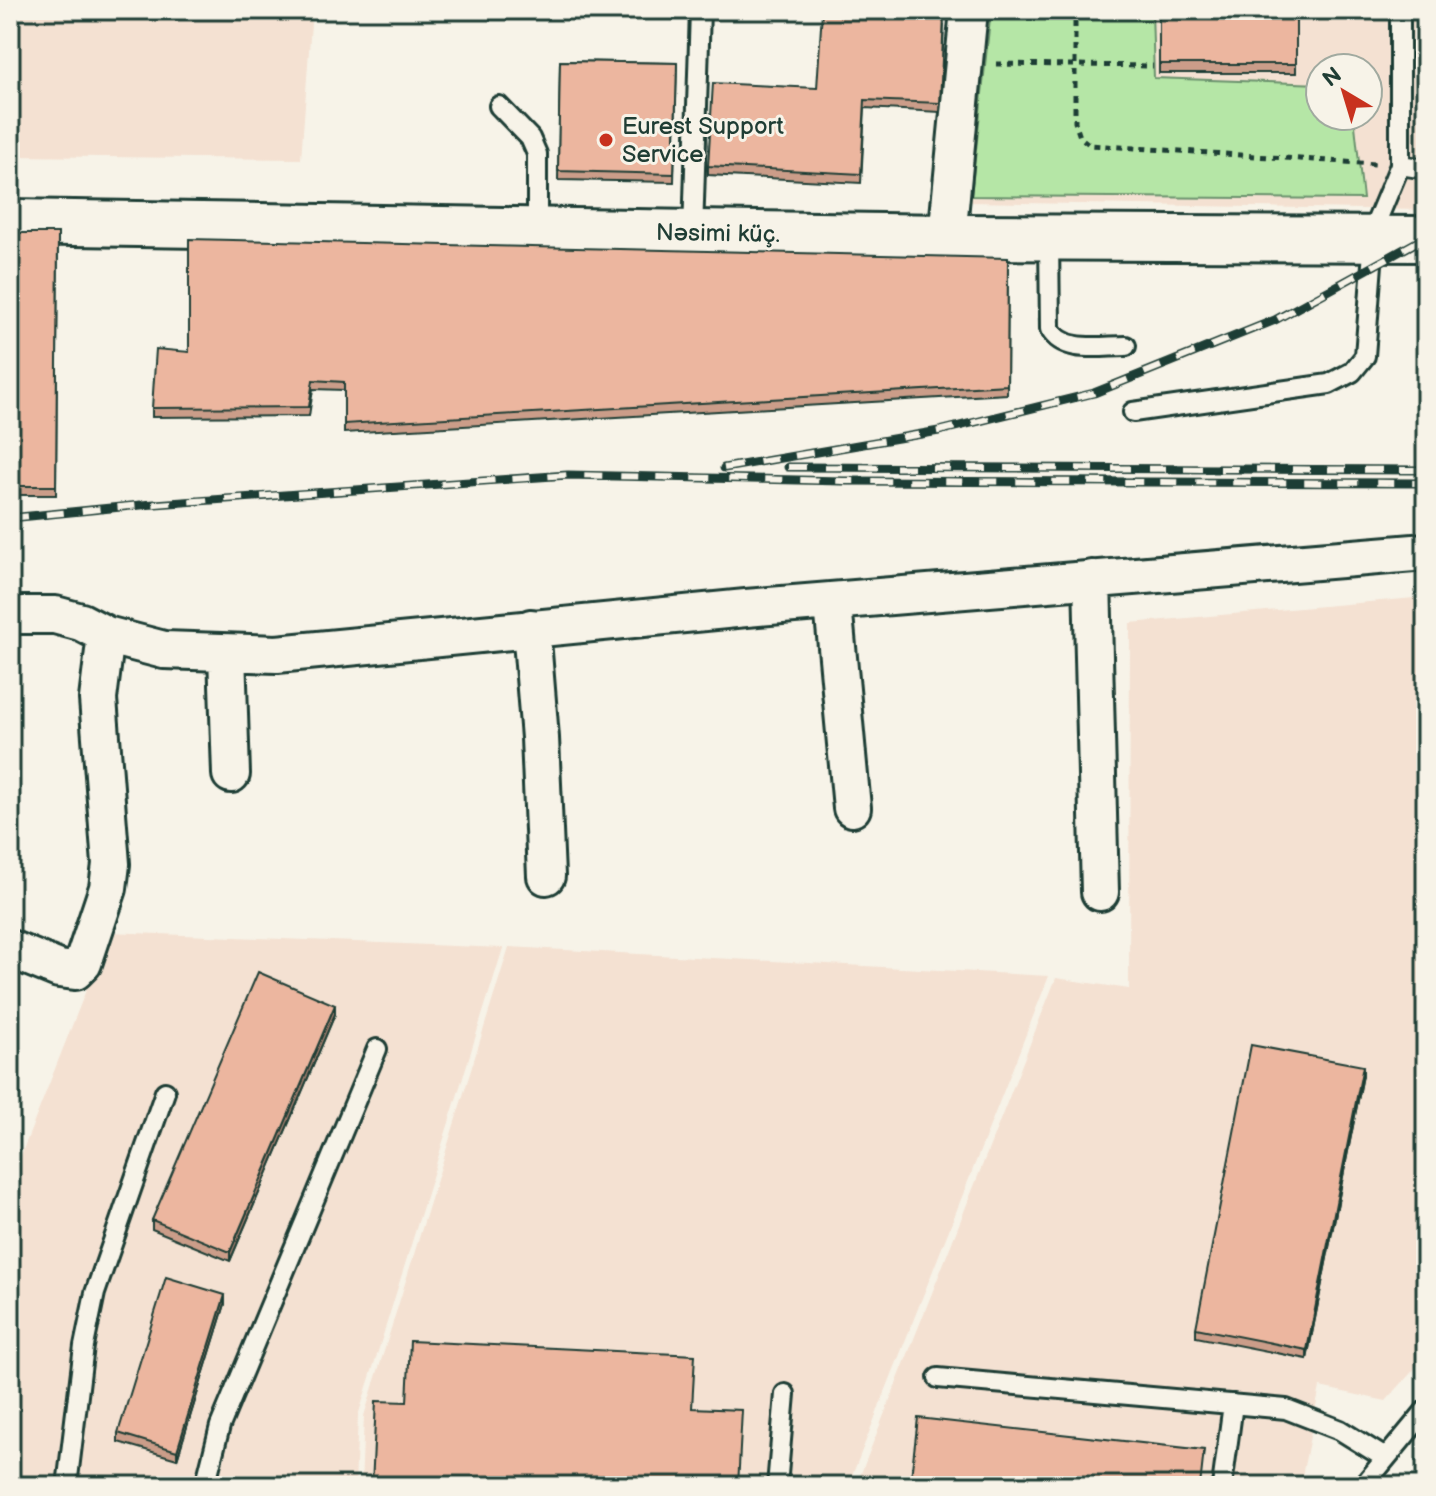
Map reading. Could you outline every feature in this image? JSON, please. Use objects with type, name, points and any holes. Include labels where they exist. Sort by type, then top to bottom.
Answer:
[{"type":"street","points":[[947,237],[969,10]]},
{"type":"street","name":"Nəsimi küç.","points":[[10,222],[947,237],[1426,239]]},
{"type":"street","points":[[10,615],[55,615],[81,622],[106,635],[164,650],[277,654],[531,628],[1426,552]]},
{"type":"street","points":[[1092,579],[1100,892]]},
{"type":"street","points":[[833,604],[852,808]]},
{"type":"street","points":[[531,628],[546,876]]},
{"type":"street","points":[[10,949],[59,969],[75,971],[83,963],[108,888],[111,864],[98,699],[106,635]]},
{"type":"street","points":[[227,653],[231,774]]},
{"type":"lane","points":[[693,233],[700,10]]},
{"type":"lane","points":[[1133,412],[1329,384],[1352,372],[1365,356],[1375,225],[1400,165],[1400,10]]},
{"type":"lane","points":[[499,106],[530,138],[537,154],[537,230]]},
{"type":"lane","points":[[1400,165],[1426,169]]},
{"type":"lane","points":[[1049,237],[1050,329],[1055,338],[1065,345],[1126,346]]},
{"type":"lane","points":[[205,1486],[220,1426],[377,1049]]},
{"type":"lane","points":[[67,1486],[84,1346],[95,1293],[165,1092]]},
{"type":"lane","points":[[938,1378],[1286,1409],[1313,1417],[1385,1458]]},
{"type":"lane","points":[[777,1486],[785,1394]]},
{"type":"lane","points":[[1222,1486],[1233,1404]]},
{"type":"lane","points":[[1363,1486],[1426,1410]]},
{"type":"path","points":[[1075,10],[1075,122],[1080,137],[1090,145],[1400,165]]},
{"type":"path","points":[[963,64],[1153,66]]},
{"type":"shaded area","points":[[10,10],[312,10],[301,159],[10,156]]},
{"type":"shaded area","points":[[986,10],[1426,10],[1426,210],[966,202]]},
{"type":"shaded area","points":[[1426,597],[1426,1356],[1386,1401],[1320,1387],[1300,1486],[856,1486],[1056,978],[1129,989],[1130,623]]},
{"type":"shaded area","points":[[109,932],[503,948],[358,1416],[355,1486],[10,1486],[10,1183]]},
{"type":"shaded area","points":[[509,947],[1049,976],[848,1486],[361,1486],[364,1416]]},
{"type":"green space","points":[[991,10],[1152,10],[1154,78],[1304,83],[1304,132],[1356,132],[1363,199],[971,196]]},
{"type":"building","points":[[822,11],[944,16],[940,103],[865,100],[861,174],[708,166],[713,83],[817,88]]},
{"type":"building","points":[[1159,13],[1296,13],[1296,64],[1159,64]]},
{"type":"building","points":[[560,61],[677,63],[674,174],[558,171]]},
{"type":"building","points":[[10,233],[58,233],[56,486],[17,486],[17,463],[10,463]]},
{"type":"building","points":[[189,239],[1008,258],[1007,385],[344,424],[344,382],[313,380],[309,407],[152,408],[156,349],[189,352]]},
{"type":"building","points":[[258,972],[335,1005],[230,1252],[152,1220]]},
{"type":"building","points":[[1251,1045],[1363,1066],[1307,1350],[1196,1328]]},
{"type":"building","points":[[10,1129],[16,1132],[10,1145]]},
{"type":"building","points":[[166,1277],[225,1295],[177,1451],[118,1433]]},
{"type":"building","points":[[410,1341],[695,1355],[692,1408],[742,1410],[738,1486],[372,1486],[376,1401],[407,1402]]},
{"type":"building","points":[[918,1418],[1204,1450],[1200,1486],[910,1486]]},
{"type":"railway","points":[[724,468],[939,431],[1094,393],[1275,320],[1426,237]]},
{"type":"railway","points":[[788,467],[1426,470]]},
{"type":"railway","points":[[10,518],[141,505],[568,475],[843,481],[1426,483]]},
{"type":"place","name":"Eurest Support Service","points":[[606,140]]}]
